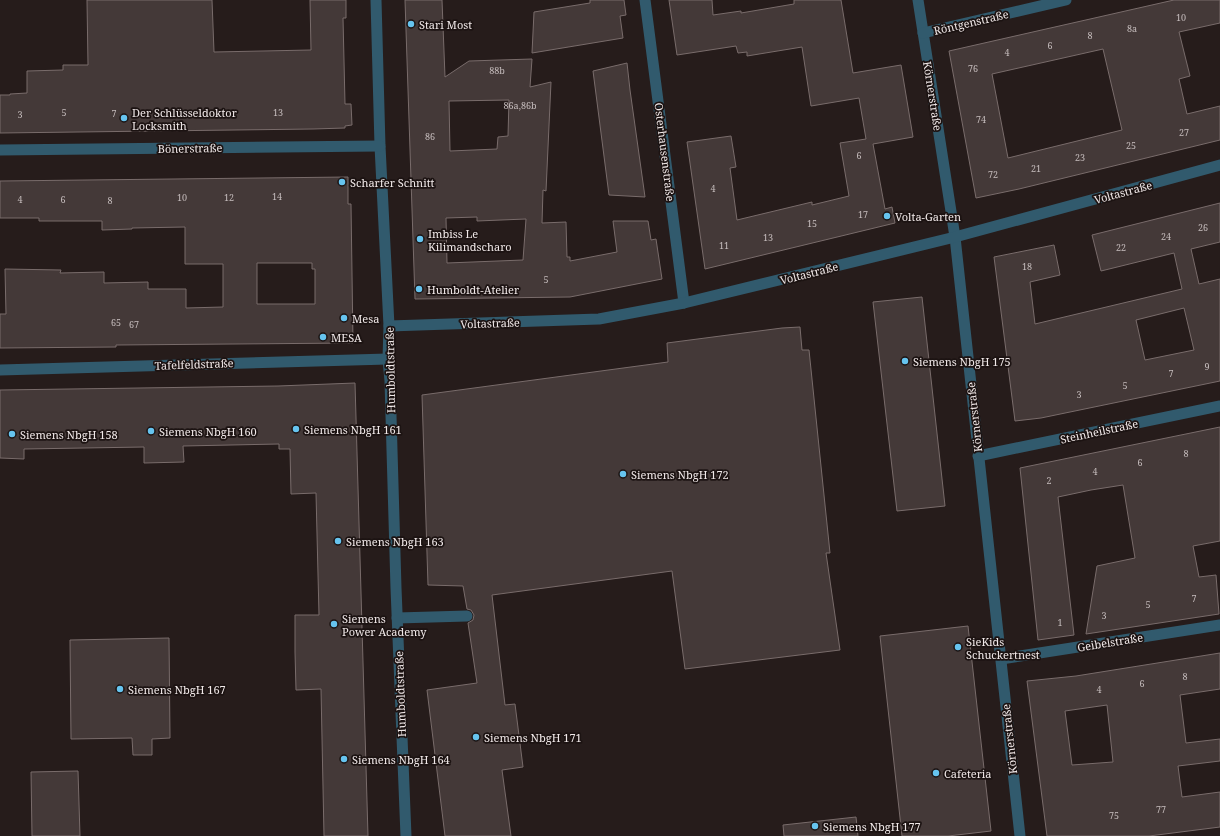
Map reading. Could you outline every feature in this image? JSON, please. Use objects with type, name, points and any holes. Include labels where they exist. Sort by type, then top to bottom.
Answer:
[{"type":"street","name":"Humboldtstraße","points":[[376,0],[380,146],[390,326],[388,359],[406,836]]},
{"type":"street","name":"Osterhausenstraße","points":[[645,0],[684,303]]},
{"type":"street","name":"Körnerstraße","points":[[918,0],[954,237],[1020,836]]},
{"type":"street","name":"Röntgenstraße","points":[[923,33],[1066,0]]},
{"type":"street","name":"Bönerstraße","points":[[0,150],[380,146]]},
{"type":"street","name":"Voltastraße","points":[[390,326],[599,319],[684,303],[954,237],[1220,165]]},
{"type":"street","name":"Tafelfeldstraße","points":[[0,370],[388,359]]},
{"type":"street","name":"Steinheilstraße","points":[[978,456],[1220,406]]},
{"type":"street","points":[[397,618],[468,616]]},
{"type":"street","name":"Geibelstraße","points":[[1001,659],[1220,626]]},
{"type":"building","points":[[87,0],[212,0],[214,52],[311,50],[310,0],[346,0],[346,18],[343,18],[345,104],[351,104],[352,125],[345,126],[345,128],[313,129],[0,133],[0,95],[27,93],[27,71],[63,70],[63,65],[88,65]]},
{"type":"building","points":[[405,0],[442,0],[445,77],[469,61],[532,59],[530,87],[551,82],[546,191],[543,190],[542,223],[566,222],[567,257],[570,257],[570,261],[617,252],[613,221],[648,221],[651,240],[656,239],[662,279],[570,297],[415,299]],"holes":[[[509,100],[508,136],[498,137],[497,149],[450,151],[449,101]],[[477,217],[477,221],[526,219],[523,260],[447,263],[446,218]]]},
{"type":"building","points":[[590,0],[624,0],[626,15],[620,16],[623,38],[532,53],[534,12],[590,3]]},
{"type":"building","points":[[669,0],[712,0],[713,15],[741,11],[741,13],[794,4],[794,0],[841,0],[853,73],[901,65],[913,137],[873,144],[885,209],[892,207],[895,223],[705,269],[687,142],[731,136],[736,167],[730,168],[737,220],[812,202],[812,205],[849,196],[840,143],[866,139],[859,98],[811,106],[802,47],[747,56],[747,52],[738,53],[736,46],[677,55]]},
{"type":"building","points":[[1174,0],[1220,0],[1220,23],[1179,32],[1190,76],[1179,79],[1187,114],[1220,106],[1220,140],[976,198],[949,51]],"holes":[[[1103,49],[1122,130],[1008,158],[992,74]]]},
{"type":"building","points":[[627,63],[645,197],[609,195],[593,71]]},
{"type":"building","points":[[348,177],[348,204],[351,204],[353,343],[116,345],[116,347],[0,348],[0,314],[6,314],[5,269],[61,270],[60,273],[104,272],[104,283],[148,282],[148,289],[186,289],[186,308],[223,307],[223,264],[185,264],[185,227],[102,230],[102,221],[39,221],[39,218],[0,218],[0,181]],"holes":[[[257,263],[312,263],[312,269],[315,269],[315,304],[257,304]]]},
{"type":"building","points":[[1220,203],[1220,242],[1191,249],[1199,284],[1220,279],[1220,381],[1041,418],[1015,421],[994,257],[1054,245],[1060,275],[1030,282],[1035,324],[1182,289],[1174,253],[1101,271],[1092,235]],"holes":[[[1184,308],[1194,350],[1145,360],[1136,320]]]},
{"type":"building","name":"Siemens NbgH 175","points":[[922,297],[945,506],[897,511],[873,302]]},
{"type":"building","name":"Siemens NbgH 172","points":[[800,327],[802,350],[809,350],[830,553],[826,553],[840,650],[685,669],[672,571],[492,595],[505,705],[515,704],[523,767],[502,770],[511,836],[445,836],[427,690],[477,683],[468,623],[473,620],[474,615],[471,610],[467,609],[463,586],[428,585],[422,395],[668,362],[667,343]]},
{"type":"building","points":[[355,383],[368,836],[324,836],[321,689],[296,690],[295,652],[295,615],[319,615],[316,493],[291,494],[290,449],[279,449],[279,444],[183,446],[184,462],[144,463],[144,447],[24,449],[24,459],[0,458],[0,390],[278,386]]},
{"type":"building","points":[[1220,427],[1220,541],[1193,546],[1199,577],[1216,575],[1219,614],[1086,634],[1097,566],[1135,558],[1123,485],[1058,497],[1074,635],[1038,640],[1020,468]]},
{"type":"building","points":[[968,626],[991,831],[948,836],[902,836],[880,636]]},
{"type":"building","name":"Siemens NbgH 167","points":[[169,638],[170,738],[152,739],[152,755],[133,755],[132,738],[71,739],[70,640]]},
{"type":"building","points":[[1220,653],[1220,689],[1180,695],[1186,743],[1220,739],[1220,761],[1178,766],[1182,797],[1220,792],[1220,827],[1149,836],[1047,836],[1027,681],[1076,676]],"holes":[[[1107,705],[1113,762],[1072,765],[1065,711]]]},
{"type":"building","points":[[78,771],[80,836],[32,836],[31,772]]},
{"type":"building","name":"Siemens NbgH 177","points":[[856,817],[858,836],[784,836],[783,825]]},
{"type":"place","name":"Stari Most","points":[[411,24]]},
{"type":"place","name":"Der Schlüsseldoktor Locksmith","points":[[124,118]]},
{"type":"place","name":"Scharfer Schnitt","points":[[342,182]]},
{"type":"place","name":"Volta-Garten","points":[[887,216]]},
{"type":"place","name":"Imbiss Le Kilimandscharo","points":[[420,239]]},
{"type":"place","name":"Humboldt-Atelier","points":[[419,289]]},
{"type":"place","name":"Mesa","points":[[344,318]]},
{"type":"place","name":"MESA","points":[[323,337]]},
{"type":"place","name":"Siemens NbgH 175","points":[[905,361]]},
{"type":"place","name":"Siemens NbgH 161","points":[[296,429]]},
{"type":"place","name":"Siemens NbgH 160","points":[[151,431]]},
{"type":"place","name":"Siemens NbgH 158","points":[[12,434]]},
{"type":"place","name":"Siemens NbgH 172","points":[[623,474]]},
{"type":"place","name":"Siemens NbgH 163","points":[[338,541]]},
{"type":"place","name":"Siemens Power Academy","points":[[334,624]]},
{"type":"place","name":"SieKids Schuckertnest","points":[[958,647]]},
{"type":"place","name":"Siemens NbgH 167","points":[[120,689]]},
{"type":"place","name":"Siemens NbgH 171","points":[[476,737]]},
{"type":"place","name":"Siemens NbgH 164","points":[[344,759]]},
{"type":"place","name":"Cafeteria","points":[[936,773]]},
{"type":"place","name":"Siemens NbgH 177","points":[[815,826]]}]
